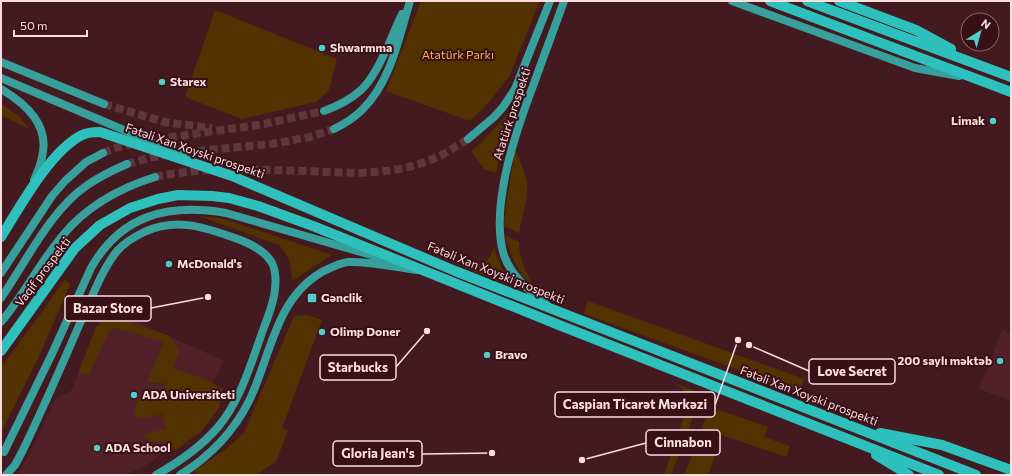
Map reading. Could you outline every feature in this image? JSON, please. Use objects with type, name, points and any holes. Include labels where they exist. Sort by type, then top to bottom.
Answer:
[{"type":"main road","points":[[324,111],[348,100],[362,89],[369,81],[380,62],[409,1]]},
{"type":"main road","points":[[334,129],[350,120],[363,110],[378,89],[391,63],[409,1]]},
{"type":"main road","name":"Atatürk prospekti","points":[[468,139],[494,117],[516,89],[550,1]]},
{"type":"main road","name":"Atatürk prospekti","points":[[558,312],[528,289],[517,277],[509,264],[502,247],[500,219],[505,178],[513,146],[527,101],[564,1]]},
{"type":"main road","points":[[732,1],[915,68],[972,78]]},
{"type":"main road","points":[[770,1],[1011,92]]},
{"type":"main road","points":[[807,1],[1011,77]]},
{"type":"main road","points":[[839,1],[916,30],[987,68]]},
{"type":"main road","points":[[1,62],[104,104]]},
{"type":"main road","points":[[1,78],[232,176]]},
{"type":"main road","points":[[1,89],[16,98],[30,111],[39,124],[42,132],[44,148],[42,158],[28,196],[1,237]]},
{"type":"main road","name":"Fətəli Xan Xoyski prospekti","points":[[28,196],[40,177],[61,151],[71,142],[82,135],[92,132],[100,132],[232,176],[455,271],[976,475]]},
{"type":"main road","points":[[1,273],[52,196],[65,181],[86,162],[103,153]]},
{"type":"main road","name":"Vaqif prospekti","points":[[1,298],[50,223],[70,200],[85,186],[105,174],[127,164]]},
{"type":"main road","name":"Vaqif prospekti","points":[[1,322],[19,299],[52,248],[81,216],[113,194],[133,184],[155,177]]},
{"type":"main road","name":"Fətəli Xan Xoyski prospekti","points":[[158,198],[178,195],[196,195],[229,198],[258,206],[313,226],[939,475]]},
{"type":"main road","name":"Vaqif prospekti","points":[[1,351],[65,261],[85,238],[100,225],[117,215],[130,208],[158,198]]},
{"type":"main road","points":[[4,452],[51,356],[90,268],[98,256],[118,234],[139,220],[162,213],[187,209],[199,209],[226,213],[429,272]]},
{"type":"main road","points":[[6,475],[16,465],[104,273],[117,252],[137,235],[164,225],[184,224],[216,231],[250,244],[259,250],[271,263],[276,275],[276,282],[274,298],[258,342],[236,397],[218,427],[179,462],[156,475]]},
{"type":"main road","points":[[180,475],[204,458],[226,435],[240,416],[249,401],[257,382],[282,316],[294,298],[314,277],[338,264],[348,262],[374,264],[429,272]]},
{"type":"main road","points":[[857,429],[942,445],[1011,470]]},
{"type":"main road","points":[[854,442],[908,475]]},
{"type":"shaded area","name":"ADA Universiteti","points":[[105,308],[225,361],[177,441],[150,463],[126,475],[16,475],[29,455],[56,398],[71,391]]},
{"type":"shaded area","name":"200 saylı məktəb","points":[[1002,330],[1011,334],[1011,401],[979,389]]},
{"type":"green space","name":"Atatürk Parkı","points":[[421,1],[540,1],[509,77],[485,107],[470,121],[386,91]]},
{"type":"green space","points":[[215,10],[337,59],[329,90],[316,102],[242,119],[185,97]]},
{"type":"green space","points":[[1,104],[20,117],[29,129],[1,115]]},
{"type":"green space","points":[[511,110],[496,173],[484,169],[471,151],[481,143]]},
{"type":"green space","points":[[515,149],[524,171],[527,184],[526,202],[519,233],[504,226]]},
{"type":"green space","points":[[199,216],[224,219],[332,255],[292,281],[289,262],[279,245]]},
{"type":"green space","points":[[505,235],[519,242],[522,260],[534,288],[515,264]]},
{"type":"green space","points":[[494,247],[504,271],[522,290],[471,270],[486,262]]},
{"type":"green space","points":[[65,279],[70,285],[37,361],[1,433],[1,367]]},
{"type":"green space","points":[[588,301],[804,379],[800,392],[584,314]]},
{"type":"green space","points":[[307,315],[322,320],[282,428],[288,430],[276,462],[256,475],[197,475],[195,470],[226,449],[244,433],[294,316]]},
{"type":"green space","points":[[112,317],[170,336],[179,351],[173,368],[203,378],[223,389],[219,408],[202,431],[176,450],[162,441],[151,442],[142,434],[166,429],[163,414],[139,419],[133,413],[140,395],[164,395],[165,383],[147,382],[164,342],[116,328],[109,331],[89,375],[78,373],[96,327]]},
{"type":"green space","points":[[676,384],[714,398],[701,403],[696,409],[671,475],[664,475],[688,404],[685,392]]},
{"type":"green space","points":[[719,410],[768,427],[764,437],[790,446],[786,457],[702,428],[706,417]]},
{"type":"green space","points":[[698,441],[718,448],[708,475],[684,475]]},
{"type":"tunnel","points":[[104,104],[164,122],[212,128]]},
{"type":"tunnel","points":[[145,141],[264,124],[324,111]]},
{"type":"tunnel","points":[[127,164],[153,157],[186,152],[272,144],[310,137],[334,129]]},
{"type":"tunnel","points":[[155,177],[193,171],[212,170],[353,173],[383,171],[413,166],[428,161],[468,139]]},
{"type":"tunnel","points":[[103,153],[118,147],[134,144]]},
{"type":"place","name":"Shwarmma","points":[[322,48]]},
{"type":"place","name":"Starex","points":[[162,82]]},
{"type":"place","name":"Limak","points":[[993,121]]},
{"type":"place","name":"McDonald's","points":[[169,264]]},
{"type":"place","name":"Bazar Store","points":[[208,297]]},
{"type":"place","name":"Gənclik","points":[[312,298]]},
{"type":"place","name":"Starbucks","points":[[427,331]]},
{"type":"place","name":"Olimp Doner","points":[[322,332]]},
{"type":"place","name":"Caspian Ticarət Mərkəzi","points":[[738,340]]},
{"type":"place","name":"Love Secret","points":[[749,345]]},
{"type":"place","name":"Bravo","points":[[487,355]]},
{"type":"place","name":"200 saylı məktəb","points":[[1000,361]]},
{"type":"place","name":"ADA Universiteti","points":[[134,395]]},
{"type":"place","name":"ADA School","points":[[97,448]]},
{"type":"place","name":"Gloria Jean's","points":[[492,453]]},
{"type":"place","name":"Cinnabon","points":[[582,460]]}]
